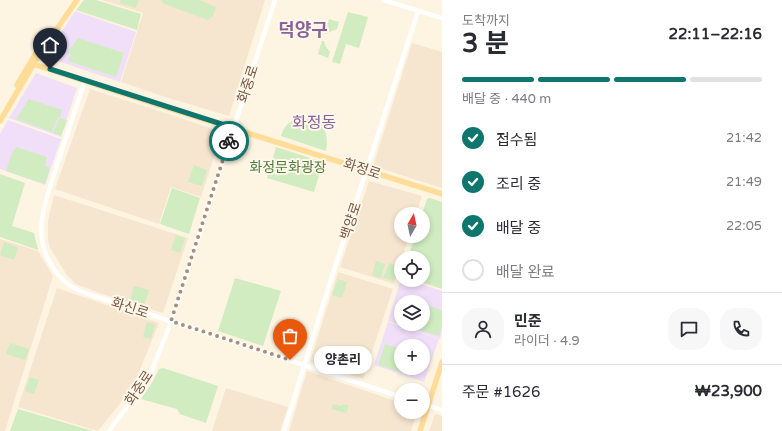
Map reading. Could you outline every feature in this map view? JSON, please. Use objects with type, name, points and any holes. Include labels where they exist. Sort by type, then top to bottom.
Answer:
[{"type":"main road","points":[[0,115],[72,0]]},
{"type":"main road","points":[[0,121],[32,63],[77,0]]},
{"type":"main road","name":"화중로","points":[[109,431],[150,374],[171,321],[276,0]]},
{"type":"main road","points":[[384,0],[442,18]]},
{"type":"main road","name":"백양로","points":[[284,431],[324,301],[418,11]]},
{"type":"main road","name":"화정로","points":[[32,63],[442,194]]},
{"type":"main road","name":"화신로","points":[[86,80],[43,208],[40,226],[45,253],[50,264],[58,274],[70,286],[94,296],[394,395]]},
{"type":"main road","points":[[430,394],[442,362]]},
{"type":"main road","points":[[430,406],[442,410]]},
{"type":"main road","points":[[420,431],[423,419]]},
{"type":"shaded area","points":[[102,0],[265,0],[229,116],[121,82],[143,13]]},
{"type":"shaded area","points":[[75,11],[136,32],[120,82],[46,57]]},
{"type":"shaded area","points":[[412,43],[442,52],[442,188],[373,166]]},
{"type":"shaded area","points":[[36,73],[77,88],[61,137],[9,118]]},
{"type":"shaded area","points":[[90,89],[222,132],[201,197],[171,187],[159,224],[55,189]]},
{"type":"shaded area","points":[[8,120],[61,139],[45,185],[0,169],[0,134]]},
{"type":"shaded area","points":[[369,181],[422,196],[418,207],[394,207],[394,243],[407,243],[404,251],[394,251],[394,284],[340,267]]},
{"type":"shaded area","points":[[54,195],[188,238],[163,313],[99,293],[76,284],[67,275],[50,248],[48,240],[48,221]]},
{"type":"shaded area","points":[[0,239],[38,251],[53,276],[5,431],[0,431]]},
{"type":"shaded area","points":[[338,272],[393,289],[363,379],[310,362]]},
{"type":"shaded area","points":[[399,287],[430,287],[442,291],[442,332],[440,339],[417,331],[430,331],[430,295],[396,295]]},
{"type":"shaded area","points":[[57,288],[159,323],[137,377],[119,405],[98,431],[18,407]]},
{"type":"shaded area","points":[[394,302],[394,323],[388,321]]},
{"type":"shaded area","points":[[388,322],[394,324],[394,331],[415,331],[439,339],[430,365],[430,339],[394,339],[394,372],[374,365]]},
{"type":"shaded area","points":[[307,371],[394,401],[394,419],[415,419],[411,431],[289,431]]},
{"type":"shaded area","points":[[403,375],[426,375],[424,382]]},
{"type":"shaded area","points":[[226,388],[288,407],[280,431],[212,431]]},
{"type":"shaded area","points":[[435,414],[442,416],[442,431],[429,431]]},
{"type":"green space","points":[[84,0],[96,0],[141,14],[137,30],[76,10]]},
{"type":"green space","points":[[121,0],[139,0],[136,8],[120,3]]},
{"type":"green space","points":[[161,0],[199,0],[216,7],[213,16],[208,20],[164,4]]},
{"type":"green space","points":[[348,12],[368,17],[359,48],[346,44],[340,64],[332,62]]},
{"type":"green space","points":[[329,19],[339,22],[337,29],[325,34]]},
{"type":"green space","points":[[78,38],[124,53],[116,77],[68,61],[71,54],[67,53]]},
{"type":"green space","points":[[322,41],[324,41],[330,52],[328,58],[318,54]]},
{"type":"green space","points":[[29,99],[62,110],[60,118],[58,117],[52,132],[16,119]]},
{"type":"green space","points":[[59,118],[67,120],[61,136],[53,133]]},
{"type":"green space","name":"화정문화광장","points":[[298,118],[312,119],[322,126],[325,130],[326,136],[326,151],[281,136],[287,125]]},
{"type":"green space","points":[[16,147],[47,157],[45,166],[50,168],[45,184],[6,171],[12,153]]},
{"type":"green space","name":"화정문화광장","points":[[276,147],[323,162],[314,192],[267,178]]},
{"type":"green space","points":[[194,165],[207,170],[202,186],[188,182]]},
{"type":"green space","points":[[0,174],[25,183],[12,226],[34,233],[38,250],[0,237]]},
{"type":"green space","points":[[172,188],[200,198],[189,234],[160,224]]},
{"type":"green space","points":[[430,198],[442,202],[442,289],[430,285],[430,251],[410,251],[413,243],[430,243],[430,207],[424,207],[427,199]]},
{"type":"green space","points":[[176,235],[185,238],[180,253],[171,250]]},
{"type":"green space","points":[[4,242],[18,247],[14,260],[0,255]]},
{"type":"green space","points":[[376,261],[385,264],[381,278],[372,275]]},
{"type":"green space","points":[[389,263],[394,265],[393,281],[383,278]]},
{"type":"green space","points":[[235,278],[281,291],[263,346],[218,331]]},
{"type":"green space","points":[[338,279],[347,282],[342,298],[332,295]]},
{"type":"green space","points":[[134,286],[149,290],[144,306],[130,301]]},
{"type":"green space","points":[[430,306],[442,310],[442,326],[439,336],[423,331],[430,331]]},
{"type":"green space","points":[[147,322],[155,324],[151,339],[143,337]]},
{"type":"green space","points":[[10,343],[29,349],[25,360],[6,354]]},
{"type":"green space","points":[[385,344],[394,347],[394,370],[378,365]]},
{"type":"green space","points":[[355,363],[365,365],[361,376],[353,373]]},
{"type":"green space","points":[[163,368],[218,386],[206,423],[180,414],[177,409],[141,399],[159,369]]},
{"type":"green space","points":[[30,377],[39,380],[34,394],[25,391]]},
{"type":"green space","points":[[333,404],[342,406],[343,404],[349,405],[346,413],[331,409]]},
{"type":"green space","points":[[18,409],[93,431],[10,431]]},
{"type":"way so far","points":[[229,141],[171,321],[290,360]]},
{"type":"place","name":"양촌리","points":[[290,360]]},
{"type":"district","name":"덕양구","points":[[303,30]]},
{"type":"district","name":"화정동","points":[[314,123]]},
{"type":"route","points":[[50,69],[158,105],[234,128],[229,141]]}]
